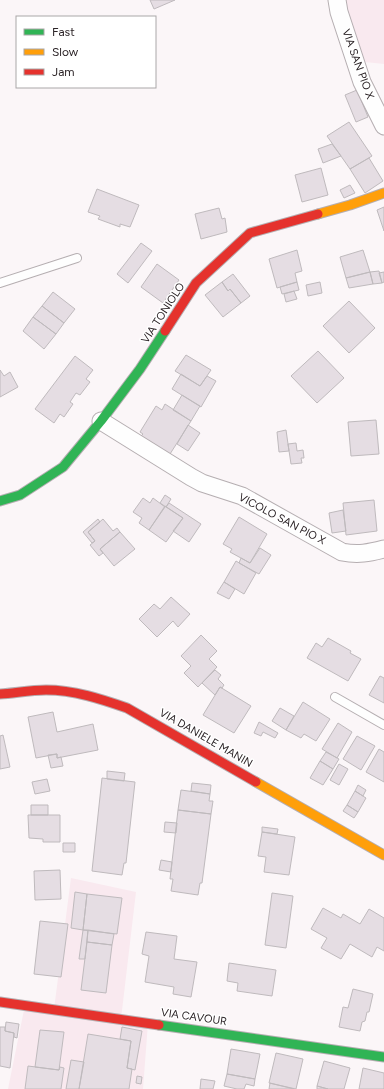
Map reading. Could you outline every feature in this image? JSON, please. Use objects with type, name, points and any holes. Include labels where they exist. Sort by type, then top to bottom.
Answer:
[{"type":"street","name":"VIA SAN PIO X","points":[[337,0],[339,12],[362,82],[384,126]]},
{"type":"street","name":"VIA TONIOLO","points":[[0,501],[20,495],[63,467],[140,370],[196,283],[250,233],[350,205],[384,193]]},
{"type":"street","name":"VICOLO SAN PIO X","points":[[101,421],[191,478],[242,496],[342,552],[366,554],[384,549]]},
{"type":"street","name":"VIA DANIELE MANIN","points":[[0,694],[47,690],[75,693],[101,699],[127,708],[384,855]]},
{"type":"street","name":"VIA CAVOUR","points":[[0,1002],[384,1057]]},
{"type":"lane","points":[[0,283],[76,258]]},
{"type":"lane","points":[[335,697],[384,725]]},
{"type":"shaded area","points":[[337,0],[384,0],[384,64],[355,61]]},
{"type":"shaded area","points":[[71,878],[136,892],[121,1019],[148,1023],[143,1089],[8,1089],[25,1005],[54,1009]]},
{"type":"building","points":[[150,0],[175,0],[154,9]]},
{"type":"building","points":[[357,90],[368,117],[356,122],[345,95]]},
{"type":"building","points":[[349,122],[372,156],[350,169],[327,136]]},
{"type":"building","points":[[332,144],[341,156],[323,163],[318,149]]},
{"type":"building","points":[[369,158],[383,181],[365,193],[350,169]]},
{"type":"building","points":[[321,168],[328,195],[302,202],[295,175]]},
{"type":"building","points":[[350,185],[355,193],[344,198],[340,190]]},
{"type":"building","points":[[97,189],[139,205],[130,227],[120,224],[120,227],[98,219],[100,216],[88,212]]},
{"type":"building","points":[[384,207],[384,231],[377,210]]},
{"type":"building","points":[[219,208],[222,219],[225,218],[227,232],[201,239],[195,214]]},
{"type":"building","points":[[141,243],[152,251],[128,283],[117,274]]},
{"type":"building","points":[[297,250],[302,271],[295,273],[297,282],[277,288],[269,259]]},
{"type":"building","points":[[363,250],[370,272],[346,278],[340,257]]},
{"type":"building","points":[[157,264],[179,280],[163,303],[141,287]]},
{"type":"building","points":[[379,271],[382,283],[373,284],[370,272]]},
{"type":"building","points":[[370,272],[373,284],[349,288],[346,278]]},
{"type":"building","points":[[384,272],[384,282],[382,283],[379,273]]},
{"type":"building","points":[[233,274],[250,296],[241,303],[230,289],[228,291],[222,282]]},
{"type":"building","points":[[222,282],[228,291],[230,289],[241,303],[223,317],[205,295]]},
{"type":"building","points":[[297,282],[299,290],[282,294],[280,287]]},
{"type":"building","points":[[320,282],[322,293],[308,296],[306,285]]},
{"type":"building","points":[[294,291],[297,299],[286,302],[284,294]]},
{"type":"building","points":[[53,292],[75,309],[64,323],[42,306]]},
{"type":"building","points":[[349,301],[375,328],[349,353],[323,326]]},
{"type":"building","points":[[42,306],[64,323],[56,334],[33,317]]},
{"type":"building","points":[[33,317],[56,334],[44,349],[23,331]]},
{"type":"building","points":[[318,351],[344,378],[317,403],[291,376]]},
{"type":"building","points":[[186,355],[211,370],[200,386],[175,371]]},
{"type":"building","points":[[75,356],[93,370],[86,379],[90,382],[80,395],[76,393],[70,402],[73,404],[64,417],[60,414],[54,423],[35,409]]},
{"type":"building","points":[[0,370],[4,376],[10,372],[18,387],[0,397]]},
{"type":"building","points":[[181,374],[200,386],[207,376],[216,381],[201,407],[172,389]]},
{"type":"building","points":[[182,395],[200,406],[191,421],[173,410]]},
{"type":"building","points":[[165,404],[191,421],[170,454],[141,436],[143,434],[140,432],[156,406],[162,410]]},
{"type":"building","points":[[376,420],[379,454],[351,456],[348,422]]},
{"type":"building","points":[[188,425],[200,433],[188,451],[177,444]]},
{"type":"building","points":[[286,430],[289,451],[279,452],[277,432]]},
{"type":"building","points":[[296,443],[297,451],[303,450],[304,458],[301,458],[302,463],[291,464],[288,444]]},
{"type":"building","points":[[165,495],[171,499],[166,507],[160,503]]},
{"type":"building","points":[[143,498],[150,503],[153,498],[165,507],[149,530],[139,523],[142,518],[133,512]]},
{"type":"building","points":[[374,500],[377,531],[346,535],[343,503]]},
{"type":"building","points":[[169,503],[201,524],[189,542],[173,531],[183,518],[166,507]]},
{"type":"building","points":[[165,506],[183,518],[166,542],[149,530]]},
{"type":"building","points":[[343,510],[346,531],[332,533],[329,513]]},
{"type":"building","points":[[239,517],[267,534],[250,563],[230,552],[232,549],[223,544]]},
{"type":"building","points":[[98,519],[100,522],[88,532],[95,541],[92,543],[83,532]]},
{"type":"building","points":[[103,519],[113,531],[117,528],[120,532],[100,549],[103,553],[99,556],[90,545],[95,541],[88,532]]},
{"type":"building","points":[[120,532],[135,549],[114,566],[100,549]]},
{"type":"building","points":[[260,548],[271,555],[259,574],[239,563],[241,558],[250,563]]},
{"type":"building","points":[[236,561],[256,573],[244,594],[224,582]]},
{"type":"building","points":[[224,582],[235,589],[229,599],[217,593]]},
{"type":"building","points":[[171,597],[190,614],[178,627],[173,621],[157,637],[139,619],[154,604],[160,609]]},
{"type":"building","points":[[201,635],[217,651],[209,659],[217,667],[198,687],[184,673],[191,666],[181,656]]},
{"type":"building","points":[[328,638],[351,651],[350,653],[361,659],[348,681],[307,658],[316,643],[322,647]]},
{"type":"building","points":[[215,670],[221,675],[218,679],[224,685],[222,688],[220,687],[215,695],[202,683]]},
{"type":"building","points":[[380,676],[384,678],[384,703],[369,695]]},
{"type":"building","points":[[220,687],[251,706],[234,733],[203,715]]},
{"type":"building","points":[[303,702],[330,719],[316,741],[304,734],[301,738],[286,730]]},
{"type":"building","points":[[280,708],[294,716],[286,730],[272,721]]},
{"type":"building","points":[[53,712],[57,732],[93,724],[98,750],[57,758],[57,754],[36,758],[28,717]]},
{"type":"building","points":[[259,722],[278,733],[275,738],[263,732],[261,736],[254,733]]},
{"type":"building","points":[[338,723],[352,732],[337,758],[322,749]]},
{"type":"building","points":[[3,735],[10,767],[0,769],[0,736]]},
{"type":"building","points":[[357,736],[375,746],[361,770],[343,759]]},
{"type":"building","points":[[379,749],[384,752],[384,782],[366,772]]},
{"type":"building","points":[[326,752],[339,759],[333,769],[320,761]]},
{"type":"building","points":[[57,754],[57,758],[61,757],[63,766],[51,768],[48,755]]},
{"type":"building","points":[[320,761],[333,769],[323,785],[310,778]]},
{"type":"building","points":[[339,764],[348,769],[339,785],[330,780]]},
{"type":"building","points":[[107,771],[125,773],[124,781],[107,779]]},
{"type":"building","points":[[102,778],[135,782],[126,863],[124,863],[122,875],[92,871]]},
{"type":"building","points":[[47,779],[50,791],[35,794],[32,782]]},
{"type":"building","points":[[192,783],[211,785],[210,794],[191,791]]},
{"type":"building","points":[[358,785],[366,790],[363,796],[355,791]]},
{"type":"building","points":[[181,790],[210,794],[209,801],[213,801],[211,814],[178,810]]},
{"type":"building","points":[[355,791],[366,798],[358,812],[347,805]]},
{"type":"building","points":[[31,805],[48,805],[48,815],[31,815]]},
{"type":"building","points":[[347,805],[358,812],[354,818],[343,811]]},
{"type":"building","points":[[178,810],[211,814],[202,883],[200,883],[198,895],[171,891],[173,879],[170,879]]},
{"type":"building","points":[[28,815],[60,815],[60,842],[43,842],[43,839],[29,838]]},
{"type":"building","points":[[165,822],[177,823],[176,833],[164,832]]},
{"type":"building","points":[[262,827],[278,829],[277,834],[262,832]]},
{"type":"building","points":[[262,832],[295,837],[289,875],[264,872],[266,857],[258,856]]},
{"type":"building","points":[[63,843],[75,843],[75,852],[63,852]]},
{"type":"building","points":[[161,860],[172,862],[171,872],[159,870]]},
{"type":"building","points":[[60,870],[61,899],[35,900],[34,871]]},
{"type":"building","points":[[75,892],[87,894],[83,930],[71,928]]},
{"type":"building","points":[[272,893],[293,896],[286,948],[265,945]]},
{"type":"building","points":[[87,894],[122,898],[117,934],[83,930]]},
{"type":"building","points":[[323,908],[341,918],[343,914],[360,924],[369,909],[384,918],[384,951],[377,947],[372,957],[350,944],[341,959],[321,948],[327,938],[311,929]]},
{"type":"building","points":[[40,921],[68,924],[61,977],[34,974]]},
{"type":"building","points":[[83,930],[88,930],[85,959],[79,959]]},
{"type":"building","points":[[88,930],[114,934],[112,945],[87,942]]},
{"type":"building","points":[[146,932],[177,936],[174,959],[197,962],[191,997],[173,994],[174,987],[145,982],[149,956],[142,954]]},
{"type":"building","points":[[87,942],[112,945],[106,993],[81,990]]},
{"type":"building","points":[[229,963],[276,970],[272,996],[237,991],[238,983],[227,981]]},
{"type":"building","points":[[353,989],[373,994],[369,1012],[367,1012],[365,1021],[362,1022],[360,1031],[339,1027],[343,1007],[348,1008]]},
{"type":"building","points":[[6,1022],[19,1024],[17,1038],[14,1037],[14,1033],[5,1031]]},
{"type":"building","points":[[0,1027],[5,1027],[5,1031],[14,1033],[10,1068],[0,1066]]},
{"type":"building","points":[[122,1027],[142,1031],[135,1070],[127,1068],[131,1041],[120,1039]]},
{"type":"building","points":[[40,1030],[64,1032],[59,1070],[35,1067]]},
{"type":"building","points":[[88,1034],[131,1041],[127,1068],[132,1069],[129,1089],[79,1089]]},
{"type":"building","points":[[231,1049],[260,1054],[255,1079],[227,1074]]},
{"type":"building","points":[[276,1053],[303,1059],[296,1089],[269,1083]]},
{"type":"building","points":[[71,1060],[84,1062],[79,1089],[66,1089]]},
{"type":"building","points":[[324,1061],[350,1068],[344,1089],[328,1089],[317,1086]]},
{"type":"building","points":[[28,1066],[59,1070],[60,1067],[64,1068],[61,1089],[25,1089]]},
{"type":"building","points":[[363,1068],[384,1073],[384,1089],[359,1089]]},
{"type":"building","points":[[227,1074],[255,1079],[254,1086],[246,1084],[244,1089],[237,1089],[224,1086]]},
{"type":"building","points":[[137,1076],[142,1077],[141,1084],[136,1083]]},
{"type":"building","points":[[201,1079],[215,1081],[213,1089],[200,1089]]},
{"type":"building","points":[[270,1083],[294,1089],[269,1089]]},
{"type":"building","points":[[317,1086],[328,1089],[317,1089]]},
{"type":"traffic: fast","points":[[0,501],[20,495],[63,467],[101,421],[140,369],[165,331]]},
{"type":"traffic: fast","points":[[159,1025],[384,1057]]},
{"type":"traffic: slow","points":[[318,214],[384,193]]},
{"type":"traffic: slow","points":[[256,782],[384,855]]},
{"type":"traffic: jam","points":[[165,331],[196,283],[250,233],[318,214]]},
{"type":"traffic: jam","points":[[0,694],[35,690],[56,690],[107,701],[127,708],[256,782]]},
{"type":"traffic: jam","points":[[0,1002],[159,1025]]}]
